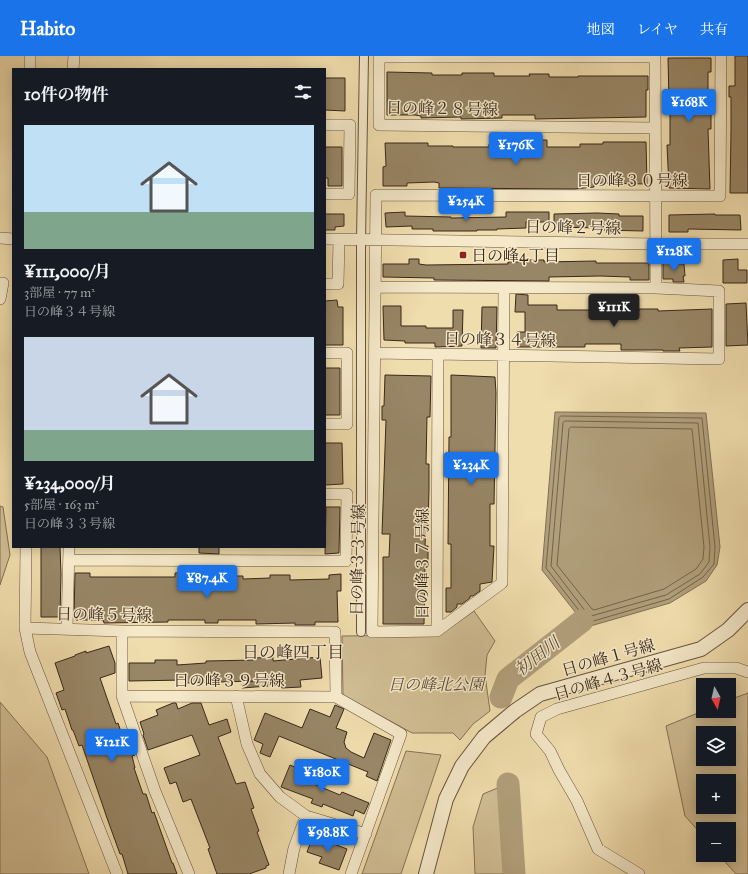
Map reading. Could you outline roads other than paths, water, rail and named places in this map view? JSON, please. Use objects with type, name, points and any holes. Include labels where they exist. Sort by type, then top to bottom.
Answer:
[{"type":"street","points":[[30,56],[30,68]]},
{"type":"street","points":[[73,68],[74,56]]},
{"type":"street","points":[[361,632],[361,240],[364,56]]},
{"type":"street","name":"日の峰３０号線","points":[[376,240],[376,195],[720,196],[721,56]]},
{"type":"street","name":"日の峰２８号線","points":[[655,57],[379,57],[379,125],[655,128]]},
{"type":"street","points":[[655,57],[656,288]]},
{"type":"street","points":[[326,125],[350,125],[349,194],[326,194]]},
{"type":"street","points":[[0,238],[12,239]]},
{"type":"street","name":"日の峰２号線","points":[[326,240],[748,244]]},
{"type":"street","points":[[326,284],[338,284],[339,240]]},
{"type":"street","name":"日の峰３３号線","points":[[376,240],[372,632],[437,631]]},
{"type":"street","points":[[0,283],[3,283],[0,300]]},
{"type":"street","name":"日の峰３４号線","points":[[375,287],[656,288],[718,291],[719,359],[375,353]]},
{"type":"street","points":[[437,631],[502,583],[504,287]]},
{"type":"street","points":[[326,353],[347,353],[347,424],[326,424]]},
{"type":"street","name":"日の峰３７号線","points":[[437,631],[438,354]]},
{"type":"street","points":[[69,560],[346,561],[347,494],[326,494]]},
{"type":"street","points":[[26,548],[25,628],[30,652],[117,874]]},
{"type":"street","points":[[67,629],[69,548]]},
{"type":"street","name":"日の峰１号線","points":[[426,874],[446,800],[462,766],[484,737],[515,711],[540,694],[701,649],[728,630],[748,610]]},
{"type":"street","name":"日の峰５号線","points":[[25,628],[122,631],[335,632],[336,698]]},
{"type":"street","points":[[122,631],[122,696],[155,791],[189,874]]},
{"type":"street","name":"日の峰４３号線","points":[[639,874],[598,849],[577,801],[550,751],[536,734],[542,717],[556,709],[704,668],[736,668],[748,672]]},
{"type":"street","name":"日の峰３９号線","points":[[122,696],[336,698]]},
{"type":"street","points":[[236,696],[247,744],[260,774],[280,797],[306,816],[366,834]]},
{"type":"street","points":[[336,698],[401,734],[351,874]]},
{"type":"street","points":[[289,874],[294,848],[306,816]]},
{"type":"water","points":[[555,412],[706,413],[720,547],[717,565],[706,581],[670,603],[587,627],[542,570]]},
{"type":"waterway","name":"初田川","points":[[501,697],[508,679],[582,621]]},
{"type":"waterway","name":"初田川","points":[[508,784],[514,874]]},
{"type":"place","name":"日の峰4丁目","points":[[463,255]]},
{"type":"district","name":"日の峰四丁目","points":[[293,652]]},
{"type":"park label","name":"日の峰北公園","points":[[436,684]]}]
